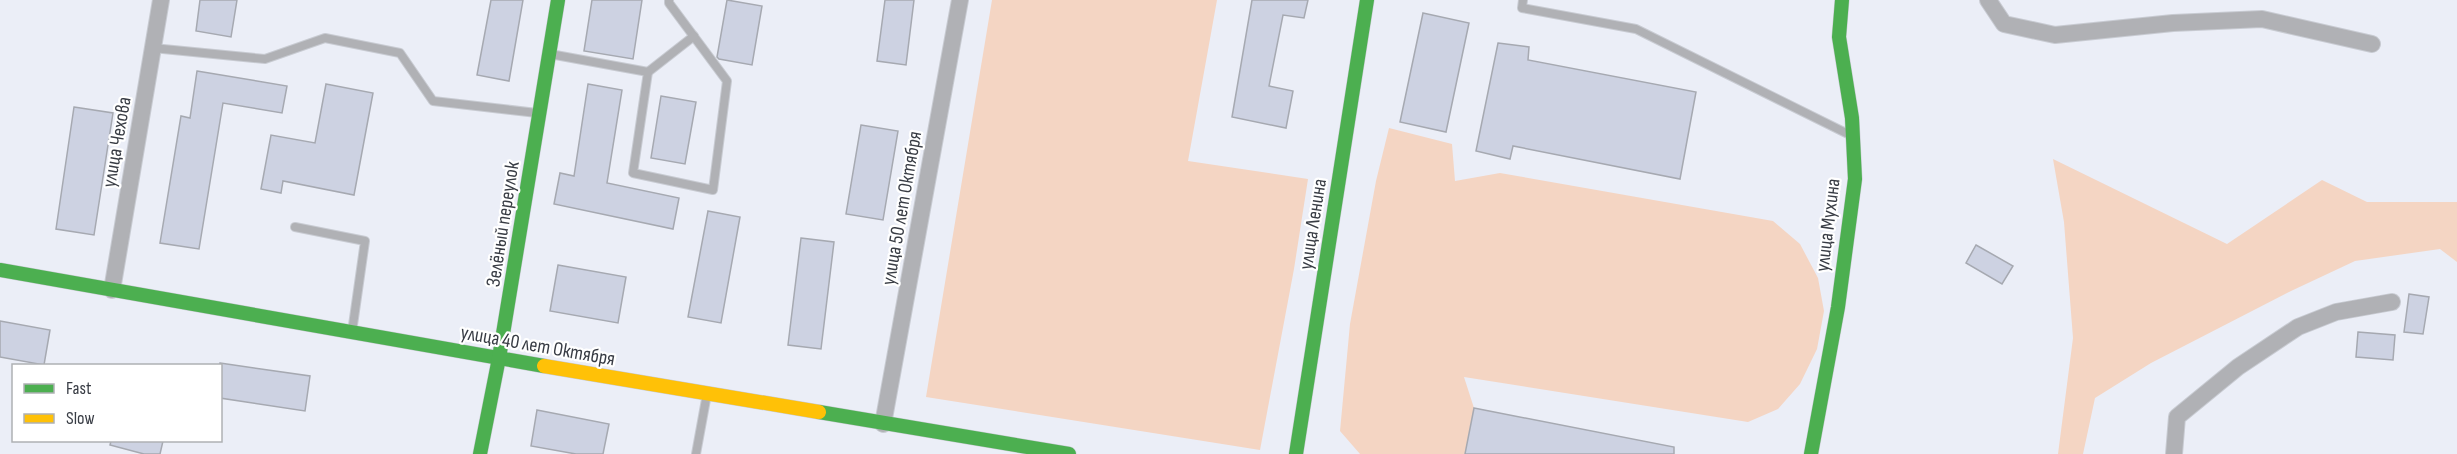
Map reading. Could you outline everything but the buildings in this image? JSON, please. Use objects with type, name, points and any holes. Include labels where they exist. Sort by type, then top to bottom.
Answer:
[{"type":"street","name":"улица Чехова","points":[[112,290],[161,0]]},
{"type":"street","name":"Зелёный переулок","points":[[480,454],[499,358],[558,0]]},
{"type":"street","name":"улица 50 лет Октября","points":[[883,424],[960,0]]},
{"type":"street","name":"улица Ленина","points":[[1296,454],[1367,0]]},
{"type":"street","name":"улица Мухина","points":[[1811,454],[1838,307],[1856,179],[1853,136],[1839,37],[1842,0]]},
{"type":"street","points":[[1988,0],[2004,24],[2055,35],[2173,23],[2262,19],[2372,44]]},
{"type":"street","name":"улица 40 лет Октября","points":[[0,270],[707,394],[1069,454]]},
{"type":"street","points":[[2174,454],[2177,417],[2238,367],[2298,327],[2336,312],[2392,302]]},
{"type":"lane","points":[[669,0],[727,81],[713,190],[633,173],[648,72],[694,36]]},
{"type":"lane","points":[[1523,0],[1522,8],[1636,29],[1853,136]]},
{"type":"lane","points":[[153,48],[265,59],[325,39],[400,53],[433,101],[540,113]]},
{"type":"lane","points":[[549,54],[648,72]]},
{"type":"lane","points":[[295,227],[365,240],[352,332]]},
{"type":"lane","points":[[696,454],[707,394]]},
{"type":"shaded area","points":[[992,0],[1217,0],[1188,161],[1308,179],[1294,269],[1260,450],[926,397]]},
{"type":"shaded area","points":[[1389,128],[1452,144],[1455,181],[1500,173],[1773,221],[1800,244],[1818,278],[1824,311],[1817,349],[1800,384],[1778,409],[1748,422],[1464,377],[1474,408],[1465,454],[1360,454],[1340,431],[1350,324],[1376,181]]},
{"type":"shaded area","points":[[2053,159],[2227,244],[2322,180],[2367,202],[2457,202],[2457,262],[2440,249],[2355,261],[2291,291],[2151,363],[2095,398],[2083,454],[2058,454],[2073,338],[2064,222]]},
{"type":"traffic: fast","points":[[480,454],[499,358],[558,0]]},
{"type":"traffic: fast","points":[[1296,454],[1367,0]]},
{"type":"traffic: fast","points":[[1811,454],[1838,307],[1855,179],[1852,118],[1839,37],[1842,0]]},
{"type":"traffic: fast","points":[[0,270],[544,366]]},
{"type":"traffic: fast","points":[[819,412],[1069,454]]},
{"type":"traffic: slow","points":[[544,366],[819,412]]}]
